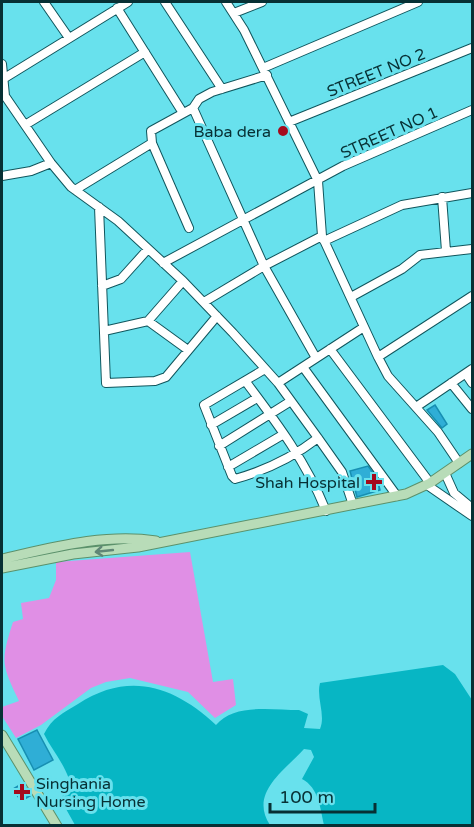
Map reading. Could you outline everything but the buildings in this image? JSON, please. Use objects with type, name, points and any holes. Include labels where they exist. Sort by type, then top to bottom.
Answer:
[{"type":"main road","points":[[2,559],[50,554],[136,538],[162,542],[397,496],[428,484],[472,454]]},
{"type":"main road","points":[[2,568],[50,554]]},
{"type":"main road","points":[[2,735],[57,825]]},
{"type":"street","points":[[45,2],[69,38]]},
{"type":"street","points":[[3,78],[128,2]]},
{"type":"street","points":[[165,2],[222,89]]},
{"type":"street","points":[[226,2],[265,72],[318,181],[323,239],[378,357],[388,376],[438,432],[459,463]]},
{"type":"street","points":[[234,13],[262,2]]},
{"type":"street","points":[[189,228],[152,143],[151,130],[193,108],[199,99],[265,72],[418,2]]},
{"type":"street","points":[[117,8],[183,113]]},
{"type":"street","name":"STREET NO 2","points":[[289,122],[472,48]]},
{"type":"street","points":[[25,125],[145,52]]},
{"type":"street","points":[[2,64],[3,96],[51,163],[75,190],[99,207],[183,281],[278,383],[342,472],[353,505]]},
{"type":"street","points":[[193,108],[264,266],[316,358]]},
{"type":"street","name":"STREET NO 1","points":[[163,262],[343,166],[472,110]]},
{"type":"street","points":[[75,190],[152,143]]},
{"type":"street","points":[[2,176],[31,171],[51,163]]},
{"type":"street","points":[[204,302],[264,266],[402,205],[472,193]]},
{"type":"street","points":[[442,197],[446,251]]},
{"type":"street","points":[[99,207],[107,384],[166,377],[217,316]]},
{"type":"street","points":[[102,286],[121,279],[148,249]]},
{"type":"street","points":[[351,297],[402,270],[420,255],[472,249]]},
{"type":"street","points":[[104,332],[148,321],[183,281]]},
{"type":"street","points":[[378,357],[472,296]]},
{"type":"street","points":[[148,321],[188,350]]},
{"type":"street","points":[[278,383],[364,327]]},
{"type":"street","points":[[330,349],[428,484],[472,516]]},
{"type":"street","points":[[303,367],[397,496]]},
{"type":"street","points":[[265,369],[246,382],[206,402],[204,407],[235,479],[273,467],[298,454],[318,438]]},
{"type":"street","points":[[416,407],[469,372],[472,383]]},
{"type":"street","points":[[246,382],[298,454],[316,485],[326,511]]},
{"type":"street","points":[[451,383],[472,409]]},
{"type":"street","points":[[211,425],[258,398]]},
{"type":"street","points":[[219,446],[271,416],[291,401]]},
{"type":"street","points":[[228,467],[284,434]]},
{"type":"street","points":[[445,473],[454,493],[472,508]]},
{"type":"shaded area","points":[[190,552],[213,682],[233,679],[236,705],[215,718],[188,692],[130,678],[106,682],[91,688],[41,725],[16,738],[2,716],[2,707],[19,701],[6,671],[6,646],[13,622],[23,619],[21,603],[49,598],[56,580],[56,562]]},
{"type":"water","points":[[443,665],[455,674],[472,700],[472,825],[324,825],[315,793],[302,779],[314,757],[311,750],[304,749],[279,774],[266,793],[265,813],[270,825],[75,825],[61,800],[69,779],[44,734],[58,716],[97,694],[115,688],[133,686],[150,688],[184,701],[216,725],[233,713],[254,709],[299,710],[308,714],[304,728],[320,729],[322,718],[320,683]]},
{"type":"place","name":"Baba dera","points":[[283,131]]},
{"type":"place","name":"Shah Hospital","points":[[374,482]]},
{"type":"place","name":"Singhania Nursing Home","points":[[22,792]]}]
